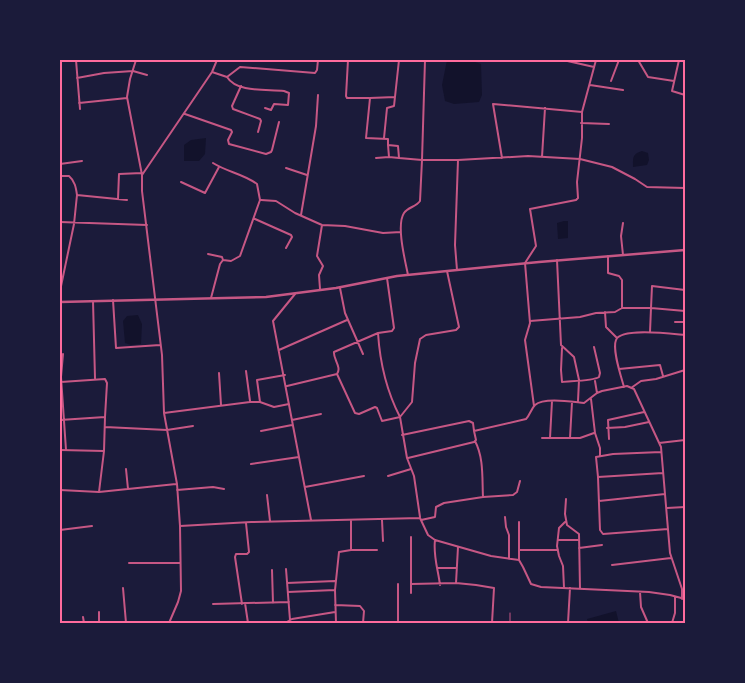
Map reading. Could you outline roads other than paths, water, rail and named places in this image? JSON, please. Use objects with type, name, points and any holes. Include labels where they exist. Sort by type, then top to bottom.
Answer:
[{"type":"street","points":[[76,60],[80,109]]},
{"type":"street","points":[[136,60],[127,98],[142,174],[142,191],[160,345],[164,413],[177,484],[180,526],[181,591],[170,623]]},
{"type":"street","points":[[142,174],[185,114],[212,72],[217,60]]},
{"type":"street","points":[[227,77],[240,67],[315,73],[318,60]]},
{"type":"street","points":[[348,60],[347,98],[395,97]]},
{"type":"street","points":[[384,138],[387,108],[394,106],[398,60]]},
{"type":"street","points":[[408,275],[401,232],[405,211],[416,206],[420,201],[425,60]]},
{"type":"street","points":[[563,60],[594,67]]},
{"type":"street","points":[[474,431],[526,419],[534,406],[525,340],[530,321],[525,263],[536,246],[530,209],[576,200],[578,195],[577,182],[582,112],[596,60]]},
{"type":"street","points":[[611,81],[619,60]]},
{"type":"street","points":[[638,60],[648,77],[674,81]]},
{"type":"street","points":[[679,60],[672,91],[685,95]]},
{"type":"street","points":[[77,78],[104,73],[133,71],[147,75]]},
{"type":"street","points":[[212,72],[227,77],[230,82],[241,86],[289,93],[288,105],[274,104],[271,110],[265,108]]},
{"type":"street","points":[[241,86],[232,106],[233,109],[260,119],[258,132]]},
{"type":"street","points":[[590,86],[623,90]]},
{"type":"street","points":[[302,215],[316,126],[318,96]]},
{"type":"street","points":[[79,103],[127,98]]},
{"type":"street","points":[[370,98],[366,137],[368,139],[388,139],[389,157]]},
{"type":"street","points":[[502,158],[493,104],[582,112]]},
{"type":"street","points":[[542,157],[545,108]]},
{"type":"street","points":[[185,114],[232,130],[228,140],[229,144],[266,154],[272,150],[279,122]]},
{"type":"street","points":[[581,123],[609,124]]},
{"type":"street","points":[[388,145],[398,146],[399,158]]},
{"type":"street","points":[[376,158],[458,160],[542,157],[580,159],[612,167],[647,187],[685,188]]},
{"type":"street","points":[[457,270],[455,245],[458,160]]},
{"type":"street","points":[[60,164],[82,161]]},
{"type":"street","points":[[208,254],[222,256],[223,260],[231,261],[240,256],[255,219],[260,200],[257,184],[213,163]]},
{"type":"street","points":[[181,182],[204,193],[219,167]]},
{"type":"street","points":[[286,168],[308,174]]},
{"type":"street","points":[[118,199],[119,174],[142,174]]},
{"type":"street","points":[[60,176],[72,178],[77,195],[74,222],[60,291]]},
{"type":"street","points":[[77,195],[127,200]]},
{"type":"street","points":[[260,200],[276,201],[295,213],[322,225],[345,226],[383,233],[401,232]]},
{"type":"street","points":[[255,219],[291,235],[292,237],[286,248]]},
{"type":"street","points":[[60,222],[147,225]]},
{"type":"street","points":[[623,223],[621,236],[623,255]]},
{"type":"street","points":[[320,290],[319,275],[323,266],[317,256],[322,225]]},
{"type":"street","points":[[60,302],[266,297],[340,288],[408,275],[557,260],[685,250]]},
{"type":"street","points":[[608,256],[608,273],[618,276],[622,280],[622,308]]},
{"type":"street","points":[[211,298],[216,276],[223,260]]},
{"type":"street","points":[[557,260],[560,341],[562,348],[560,370],[562,382],[594,380],[599,377],[600,373],[594,347]]},
{"type":"street","points":[[337,374],[355,413],[359,414],[375,407],[383,421],[400,417],[412,402],[415,363],[420,339],[426,335],[456,330],[459,326],[447,272]]},
{"type":"street","points":[[287,386],[337,374],[340,370],[334,352],[378,333],[392,331],[394,328],[387,278]]},
{"type":"street","points":[[650,332],[652,286],[685,290]]},
{"type":"street","points":[[340,288],[347,320],[363,354]]},
{"type":"street","points":[[296,293],[273,321],[287,386],[292,425],[311,520]]},
{"type":"street","points":[[113,300],[116,348],[160,345]]},
{"type":"street","points":[[93,301],[95,380]]},
{"type":"street","points":[[530,321],[616,312],[622,308],[685,311]]},
{"type":"street","points":[[605,312],[606,327],[617,338]]},
{"type":"street","points":[[279,350],[347,320]]},
{"type":"street","points":[[676,322],[685,322]]},
{"type":"street","points":[[617,338],[629,333],[650,332],[685,335]]},
{"type":"street","points":[[378,333],[380,363],[386,388],[400,417],[407,458],[416,485],[420,519],[428,535],[435,540],[458,547],[491,556],[519,560]]},
{"type":"street","points":[[617,338],[615,350],[624,387]]},
{"type":"street","points":[[562,348],[573,354],[579,380],[578,402]]},
{"type":"street","points":[[64,354],[61,366],[61,382],[66,450]]},
{"type":"street","points":[[619,370],[660,365],[663,376]]},
{"type":"street","points":[[631,388],[641,381],[685,370]]},
{"type":"street","points":[[246,372],[250,402]]},
{"type":"street","points":[[219,373],[221,405]]},
{"type":"street","points":[[260,402],[258,379],[284,375]]},
{"type":"street","points":[[61,382],[104,379],[107,381],[104,451],[99,492]]},
{"type":"street","points":[[594,380],[597,393]]},
{"type":"street","points":[[519,522],[519,560],[524,566],[531,584],[541,587],[640,592],[670,595],[684,599],[672,558],[659,443],[634,390],[628,386],[597,393],[584,403],[562,400],[534,406]]},
{"type":"street","points":[[591,399],[600,456]]},
{"type":"street","points":[[550,438],[552,401]]},
{"type":"street","points":[[164,413],[250,402],[260,402],[274,407],[289,404]]},
{"type":"street","points":[[570,438],[572,402]]},
{"type":"street","points":[[609,439],[607,422],[610,419],[644,412]]},
{"type":"street","points":[[292,420],[321,414]]},
{"type":"street","points":[[60,420],[105,417]]},
{"type":"street","points":[[402,435],[469,421],[473,423],[475,441],[479,449],[481,461],[483,497]]},
{"type":"street","points":[[607,428],[625,427],[649,422]]},
{"type":"street","points":[[261,431],[292,425]]},
{"type":"street","points":[[105,426],[167,430],[193,426]]},
{"type":"street","points":[[542,438],[580,438],[595,432]]},
{"type":"street","points":[[659,443],[685,440]]},
{"type":"street","points":[[407,458],[475,441]]},
{"type":"street","points":[[60,450],[104,451]]},
{"type":"street","points":[[661,452],[597,456],[595,459],[598,477],[600,530],[602,534],[668,529]]},
{"type":"street","points":[[251,464],[299,457]]},
{"type":"street","points":[[126,469],[128,489]]},
{"type":"street","points":[[388,476],[411,469]]},
{"type":"street","points":[[598,477],[663,473]]},
{"type":"street","points":[[305,486],[364,476]]},
{"type":"street","points":[[180,526],[311,520],[420,519],[435,516],[436,507],[444,503],[513,495],[518,492],[520,481]]},
{"type":"street","points":[[60,490],[99,492],[177,484]]},
{"type":"street","points":[[177,490],[213,487],[224,489]]},
{"type":"street","points":[[599,501],[665,494]]},
{"type":"street","points":[[267,495],[270,522]]},
{"type":"street","points":[[566,499],[566,522],[578,532],[580,540],[580,589]]},
{"type":"street","points":[[667,508],[685,507]]},
{"type":"street","points":[[504,517],[509,535],[509,559]]},
{"type":"street","points":[[351,520],[351,550]]},
{"type":"street","points":[[382,520],[383,541]]},
{"type":"street","points":[[242,604],[236,554],[247,554],[249,552],[246,522]]},
{"type":"street","points":[[564,588],[563,566],[558,550],[558,540],[559,528],[566,522]]},
{"type":"street","points":[[60,530],[92,526]]},
{"type":"street","points":[[411,537],[411,593]]},
{"type":"street","points":[[435,540],[434,556],[440,585]]},
{"type":"street","points":[[558,540],[580,540]]},
{"type":"street","points":[[579,548],[602,545]]},
{"type":"street","points":[[456,583],[458,547]]},
{"type":"street","points":[[336,623],[335,581],[340,552],[377,550]]},
{"type":"street","points":[[519,550],[558,550]]},
{"type":"street","points":[[612,565],[672,558]]},
{"type":"street","points":[[129,563],[180,563]]},
{"type":"street","points":[[438,568],[456,568]]},
{"type":"street","points":[[286,569],[290,620]]},
{"type":"street","points":[[272,570],[273,603]]},
{"type":"street","points":[[287,583],[335,581]]},
{"type":"street","points":[[411,584],[440,585],[456,583],[494,588],[492,623]]},
{"type":"street","points":[[398,584],[398,623]]},
{"type":"street","points":[[123,588],[126,623]]},
{"type":"street","points":[[568,623],[570,588]]},
{"type":"street","points":[[288,592],[335,590]]},
{"type":"street","points":[[640,592],[641,607],[648,623]]},
{"type":"street","points":[[672,623],[675,613],[675,597]]},
{"type":"street","points":[[213,604],[289,602]]},
{"type":"street","points":[[245,603],[248,623]]},
{"type":"street","points":[[335,605],[360,606],[364,611],[363,623]]},
{"type":"street","points":[[99,612],[99,623]]},
{"type":"street","points":[[285,623],[290,620],[335,612]]},
{"type":"street","points":[[83,617],[84,623]]},
{"type":"lane","points":[[510,613],[510,623]]}]
